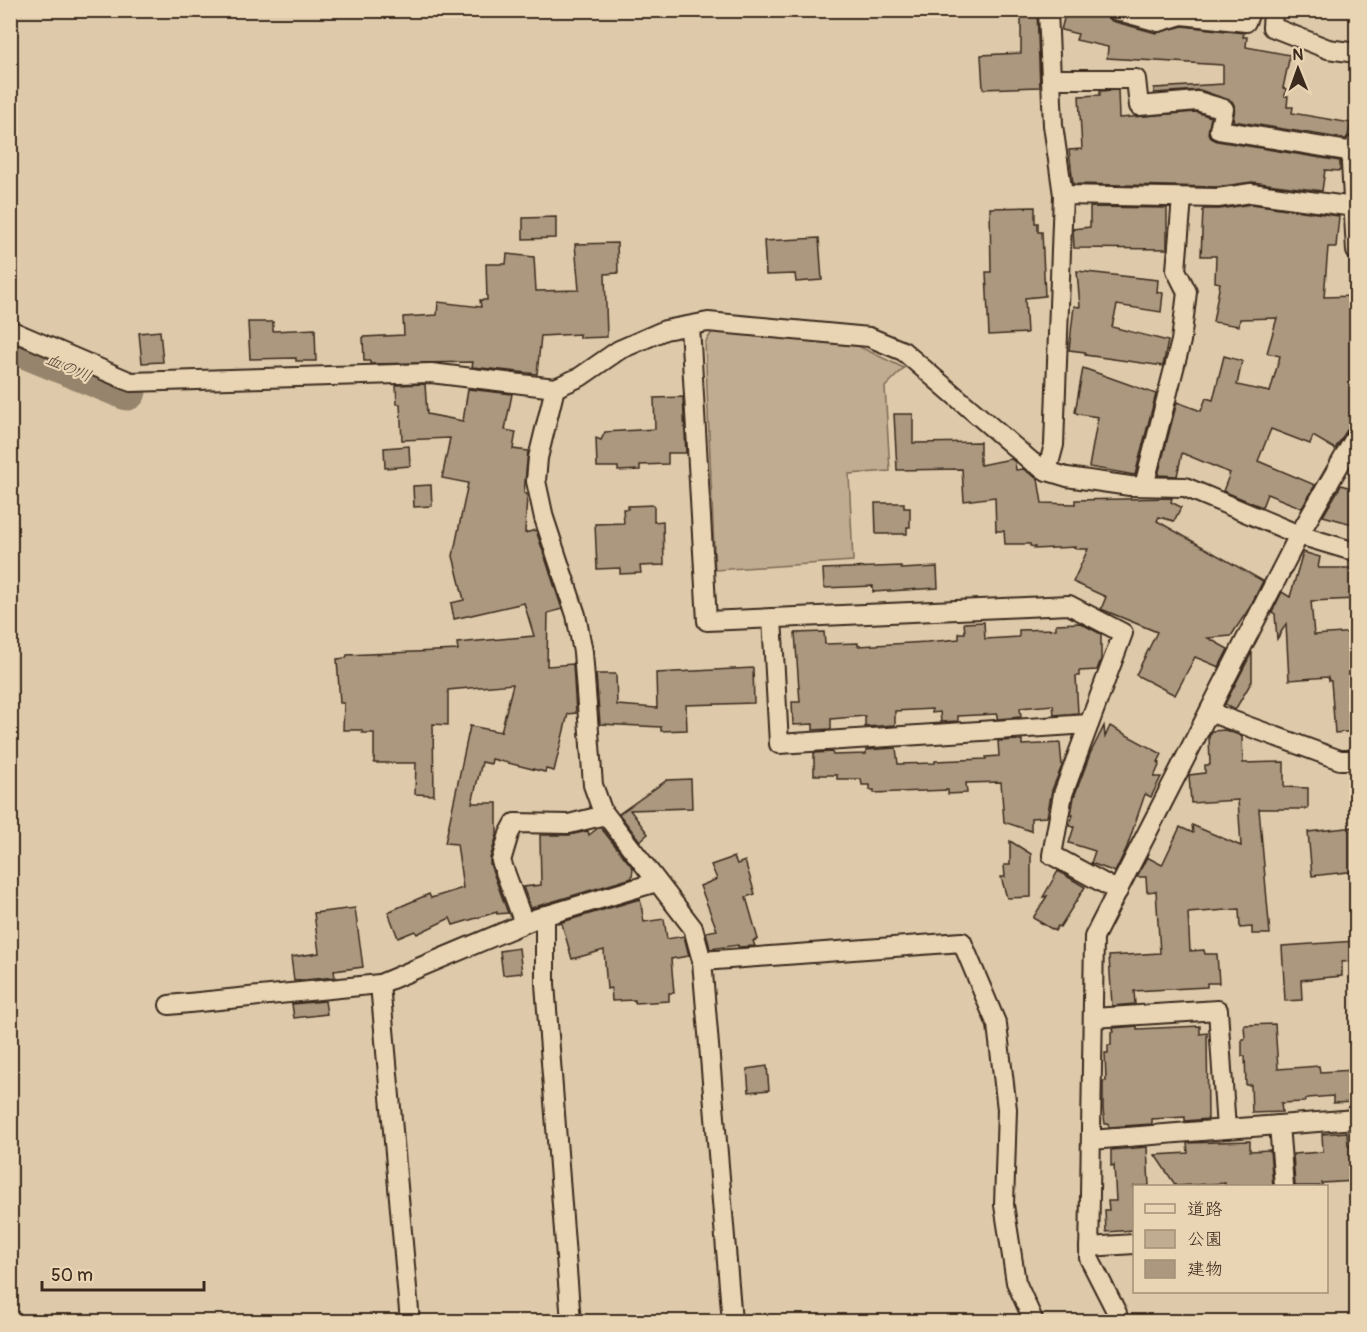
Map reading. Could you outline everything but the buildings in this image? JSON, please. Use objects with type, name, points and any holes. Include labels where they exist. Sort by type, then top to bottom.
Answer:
[{"type":"street","points":[[1047,471],[1054,445],[1063,195],[1053,125],[1048,10]]},
{"type":"street","points":[[1115,10],[1159,22],[1182,15],[1249,16],[1273,19],[1328,49],[1356,53]]},
{"type":"street","points":[[1051,79],[1136,79],[1139,105],[1197,100],[1224,109],[1219,130],[1355,148],[1351,164],[1356,251]]},
{"type":"street","points":[[1063,195],[1218,198],[1251,193],[1354,207]]},
{"type":"street","points":[[1144,486],[1181,341],[1188,292],[1176,270],[1182,198]]},
{"type":"street","points":[[10,330],[131,382],[431,373],[555,388],[580,377],[619,350],[665,330],[708,322],[869,338],[903,351],[1032,462],[1047,471],[1067,477],[1144,486],[1185,487],[1299,535],[1356,552]]},
{"type":"street","points":[[690,326],[707,621],[1069,605],[1123,633],[1063,794],[1052,855],[1118,891]]},
{"type":"street","points":[[555,388],[538,458],[536,481],[544,518],[576,615],[583,652],[592,784],[605,815],[693,928],[702,961],[732,1322]]},
{"type":"street","points":[[1117,1313],[1089,1258],[1094,937],[1299,535],[1356,436]]},
{"type":"street","points":[[772,618],[779,744],[1089,724]]},
{"type":"street","points":[[1209,712],[1340,760],[1356,760]]},
{"type":"street","points":[[524,923],[501,861],[509,834],[515,824],[569,824],[605,815]]},
{"type":"street","points":[[169,1005],[380,984],[545,915],[657,882]]},
{"type":"street","points":[[545,915],[545,984],[571,1322]]},
{"type":"street","points":[[702,961],[963,942],[997,1025],[1007,1109],[1004,1205],[1016,1282],[1034,1322]]},
{"type":"street","points":[[380,984],[410,1322]]},
{"type":"street","points":[[1093,1018],[1218,1010],[1226,1129]]},
{"type":"street","points":[[1091,1140],[1356,1119]]},
{"type":"street","points":[[1280,1125],[1284,1185]]},
{"type":"street","points":[[1089,1247],[1133,1244]]},
{"type":"green space","points":[[712,332],[858,346],[904,368],[885,387],[890,471],[849,474],[853,561],[715,570],[705,343]]},
{"type":"waterway","name":"血の川","points":[[10,343],[127,391]]}]
